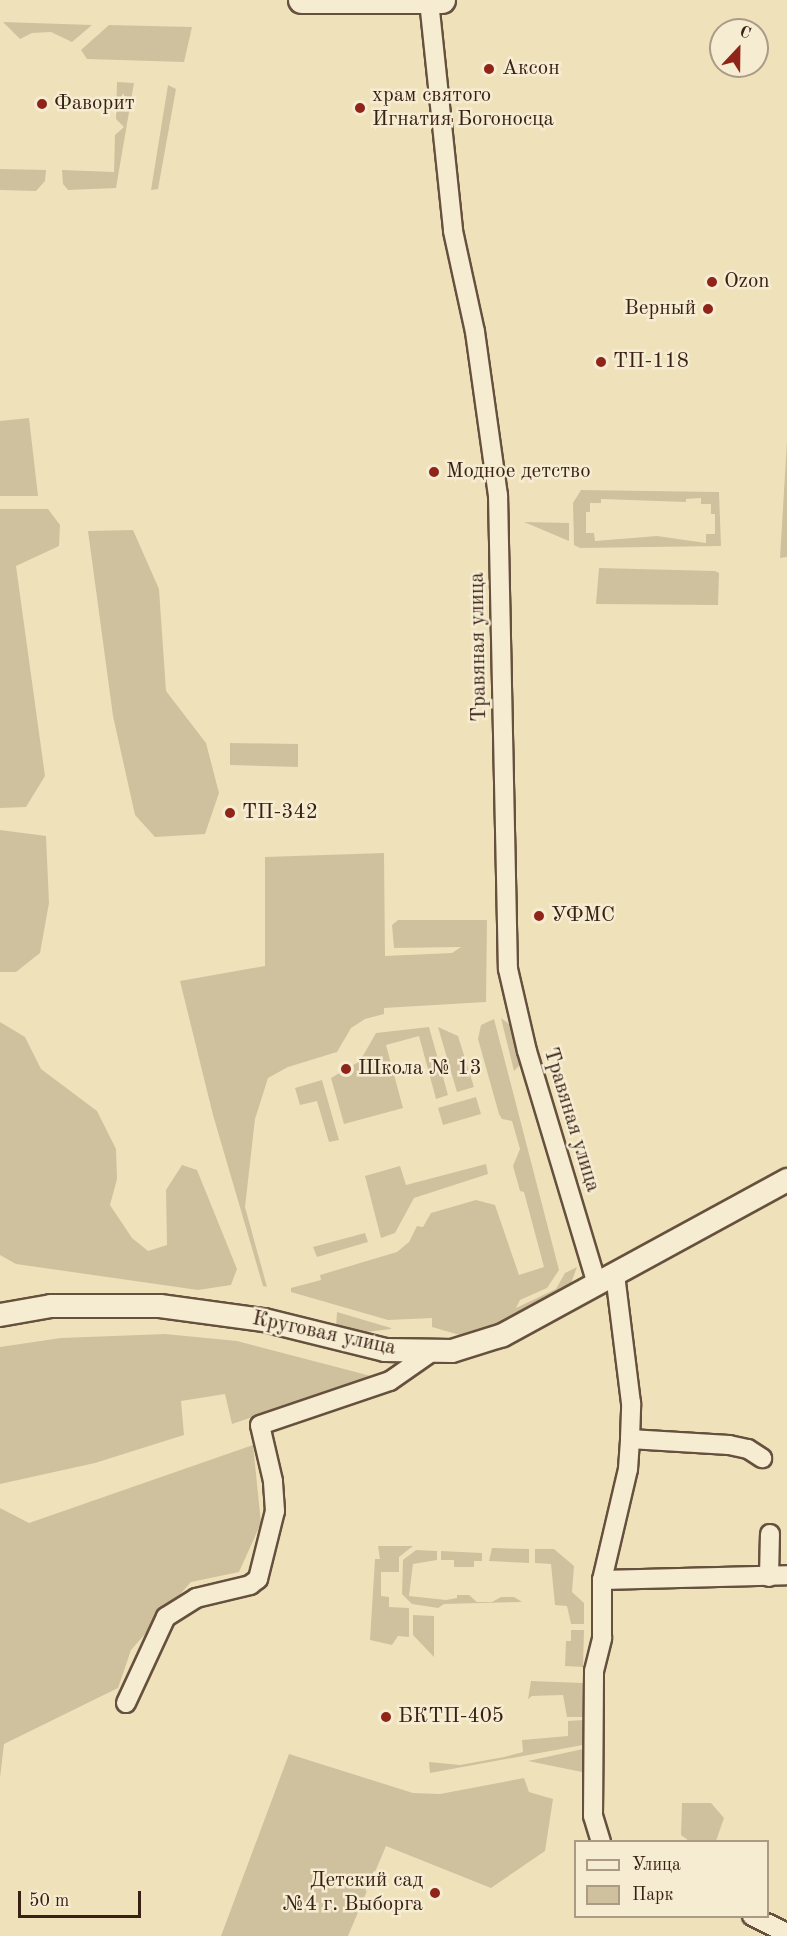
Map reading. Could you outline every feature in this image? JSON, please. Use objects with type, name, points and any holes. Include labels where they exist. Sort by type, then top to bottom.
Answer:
[{"type":"main road","points":[[302,0],[435,1]]},
{"type":"street","name":"Травяная улица","points":[[435,1],[453,231],[475,332],[498,495],[508,969],[527,1051],[606,1280],[631,1403],[628,1469],[602,1581],[602,1638],[594,1671],[593,1815],[600,1839]]},
{"type":"street","name":"Круговая улица","points":[[0,1315],[51,1306],[160,1306],[264,1320],[385,1350],[430,1353],[474,1346],[502,1335],[606,1280],[787,1180]]},
{"type":"street","points":[[126,1703],[166,1617],[196,1598],[250,1585],[258,1579],[275,1511],[273,1481],[260,1425],[390,1381],[430,1353]]},
{"type":"street","points":[[630,1439],[729,1445],[748,1449],[762,1458]]},
{"type":"street","points":[[602,1581],[778,1576],[770,1534]]},
{"type":"street","points":[[754,1918],[787,1933]]},
{"type":"green space","points":[[3,22],[92,25],[72,42],[51,32],[32,33],[20,39]]},
{"type":"green space","points":[[109,25],[192,27],[184,62],[87,59],[81,50]]},
{"type":"green space","points":[[117,82],[134,83],[116,188],[68,190],[63,184],[62,170],[114,172],[115,135],[124,127],[116,119]]},
{"type":"green space","points":[[168,85],[176,89],[158,189],[151,190]]},
{"type":"green space","points":[[0,169],[46,170],[45,181],[36,191],[0,190]]},
{"type":"green space","points":[[29,418],[38,496],[0,496],[0,421]]},
{"type":"green space","points":[[787,441],[787,557],[780,558]]},
{"type":"green space","points":[[581,490],[719,492],[721,546],[580,548],[574,545],[573,503]],"holes":[[[701,498],[701,504],[711,504],[711,514],[715,514],[715,534],[706,534],[706,543],[657,536],[595,541],[594,533],[586,533],[586,512],[590,512],[590,503],[601,503],[601,499],[686,502],[686,499]]]},
{"type":"green space","points":[[0,509],[48,509],[60,525],[59,546],[16,566],[45,776],[26,807],[0,808]]},
{"type":"green space","points":[[524,522],[569,523],[569,541]]},
{"type":"green space","points":[[133,530],[159,589],[166,691],[206,743],[219,793],[205,834],[155,837],[135,815],[113,716],[88,531]]},
{"type":"green space","points":[[599,568],[715,571],[719,573],[718,605],[596,604]]},
{"type":"green space","points":[[230,743],[298,744],[298,767],[230,765]]},
{"type":"green space","points":[[0,830],[46,836],[49,903],[40,953],[16,972],[0,972]]},
{"type":"green space","points":[[384,853],[385,956],[452,953],[461,947],[394,948],[392,925],[398,920],[487,920],[486,1002],[384,1008],[384,1014],[365,1019],[351,1028],[337,1052],[288,1067],[268,1078],[255,1119],[245,1207],[267,1287],[263,1286],[213,1115],[180,981],[265,966],[265,857]]},
{"type":"green space","points":[[501,1018],[509,1024],[520,1065],[514,1071]]},
{"type":"green space","points":[[494,1019],[559,1270],[547,1288],[520,1300],[516,1308],[556,1289],[565,1273],[577,1267],[570,1286],[510,1318],[463,1336],[432,1327],[432,1318],[388,1320],[291,1292],[291,1288],[321,1280],[320,1275],[397,1252],[409,1242],[417,1226],[423,1227],[431,1213],[476,1200],[495,1205],[519,1275],[544,1267],[524,1192],[520,1191],[513,1166],[520,1149],[512,1121],[502,1119],[499,1114],[478,1039],[481,1025]]},
{"type":"green space","points":[[0,1022],[25,1037],[41,1069],[97,1111],[116,1149],[117,1179],[110,1205],[132,1238],[148,1251],[167,1245],[166,1190],[182,1165],[197,1170],[237,1269],[231,1285],[198,1290],[16,1264],[0,1255]]},
{"type":"green space","points":[[429,1027],[448,1095],[436,1099],[419,1036],[386,1045],[403,1108],[344,1124],[331,1078],[360,1061],[376,1033]]},
{"type":"green space","points":[[438,1027],[458,1036],[474,1087],[457,1092]]},
{"type":"green space","points":[[322,1080],[339,1140],[329,1142],[317,1101],[300,1105],[295,1088]]},
{"type":"green space","points":[[476,1097],[481,1114],[443,1125],[438,1108]]},
{"type":"green space","points":[[486,1164],[488,1174],[414,1198],[395,1233],[381,1238],[365,1176],[400,1166],[406,1185]]},
{"type":"green space","points":[[365,1233],[368,1242],[317,1257],[313,1247]]},
{"type":"green space","points":[[337,1312],[391,1329],[357,1333],[336,1327]]},
{"type":"green space","points":[[165,1334],[237,1341],[371,1376],[232,1424],[225,1394],[181,1401],[184,1435],[95,1463],[0,1484],[0,1347],[61,1338]]},
{"type":"green space","points":[[253,1445],[261,1523],[239,1572],[191,1582],[131,1650],[118,1688],[4,1744],[0,1778],[0,1508],[29,1523]]},
{"type":"green space","points":[[378,1546],[413,1546],[399,1557],[399,1572],[381,1572],[381,1596],[389,1597],[389,1607],[409,1608],[409,1637],[398,1636],[392,1645],[370,1640],[375,1559],[380,1559]]},
{"type":"green space","points":[[492,1548],[529,1549],[529,1563],[489,1561]]},
{"type":"green space","points":[[535,1549],[554,1549],[574,1566],[572,1592],[584,1603],[584,1624],[571,1624],[567,1606],[555,1605],[551,1564],[535,1563]]},
{"type":"green space","points":[[416,1550],[437,1551],[437,1560],[413,1564],[409,1596],[446,1600],[457,1598],[457,1595],[469,1595],[477,1602],[492,1602],[501,1597],[514,1597],[522,1602],[444,1604],[438,1608],[412,1604],[402,1594],[403,1560]]},
{"type":"green space","points":[[441,1551],[482,1553],[482,1561],[474,1561],[474,1567],[454,1567],[454,1560],[441,1560]]},
{"type":"green space","points":[[413,1615],[434,1616],[434,1657],[413,1635]]},
{"type":"green space","points":[[571,1630],[584,1630],[583,1667],[565,1666],[566,1641],[571,1641]]},
{"type":"green space","points":[[531,1681],[583,1683],[583,1717],[567,1717],[563,1695],[532,1696],[528,1699]]},
{"type":"green space","points":[[583,1720],[583,1745],[430,1773],[429,1762],[460,1765],[523,1752],[522,1740],[568,1736],[568,1721]]},
{"type":"green space","points":[[583,1749],[582,1772],[528,1761]]},
{"type":"green space","points":[[289,1754],[413,1793],[440,1794],[524,1778],[529,1792],[553,1799],[545,1851],[491,1888],[386,1846],[348,1936],[221,1936]]},
{"type":"green space","points":[[682,1803],[711,1803],[724,1818],[716,1840],[688,1840],[681,1835]]},
{"type":"place","name":"Аксон","points":[[489,69]]},
{"type":"place","name":"Фаворит","points":[[42,104]]},
{"type":"place","name":"храм святого Игнатия Богоносца","points":[[360,108]]},
{"type":"place","name":"Ozon","points":[[712,282]]},
{"type":"place","name":"Верный","points":[[708,309]]},
{"type":"place","name":"ТП-118","points":[[601,362]]},
{"type":"place","name":"Модное детство","points":[[434,472]]},
{"type":"place","name":"ТП-342","points":[[230,813]]},
{"type":"place","name":"УФМС","points":[[539,916]]},
{"type":"place","name":"Школа № 13","points":[[346,1069]]},
{"type":"place","name":"БКТП-405","points":[[386,1717]]},
{"type":"place","name":"Детский сад №4 г. Выборга","points":[[435,1893]]}]
